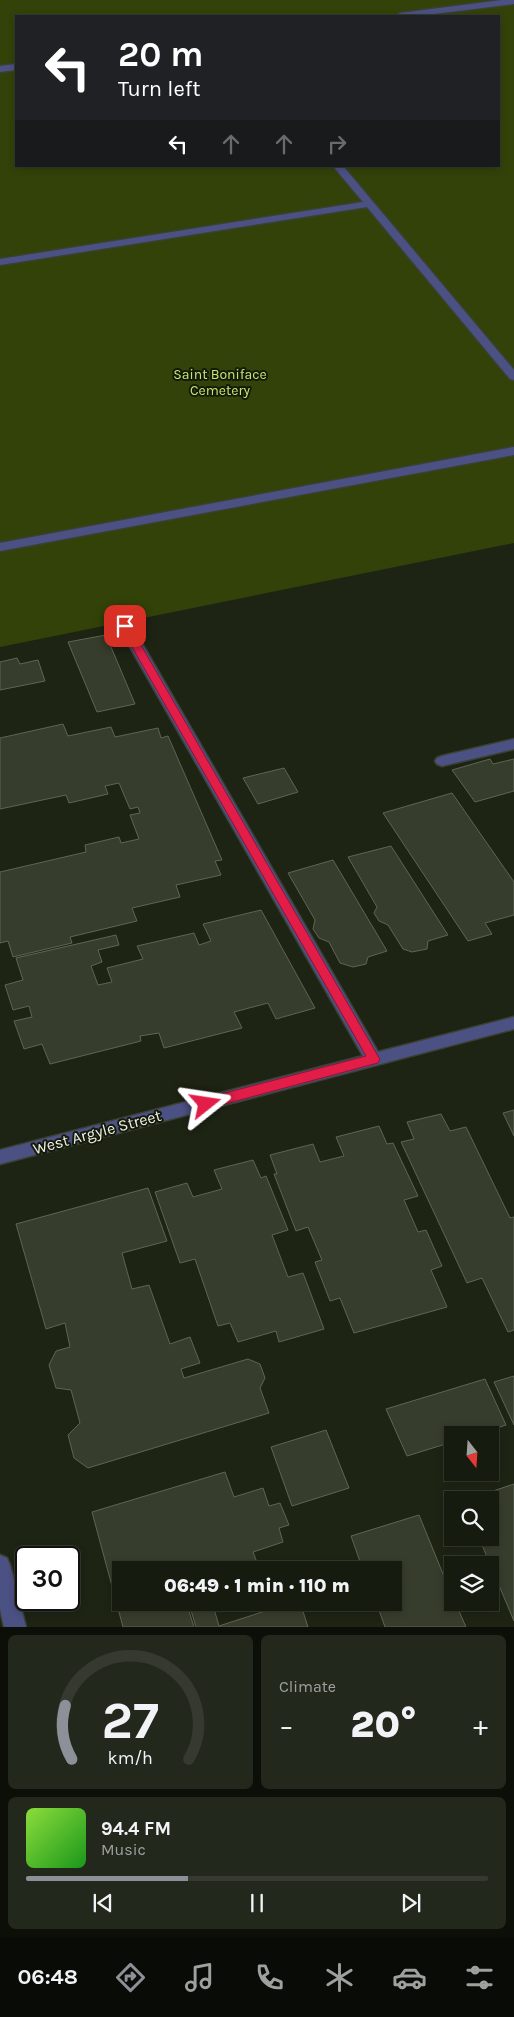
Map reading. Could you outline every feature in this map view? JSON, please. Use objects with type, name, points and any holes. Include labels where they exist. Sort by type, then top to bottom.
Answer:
[{"type":"street","points":[[408,15],[514,1]]},
{"type":"street","points":[[0,70],[15,67]]},
{"type":"street","points":[[339,167],[514,377]]},
{"type":"street","points":[[0,262],[369,204]]},
{"type":"street","points":[[0,547],[514,451]]},
{"type":"street","points":[[125,626],[374,1059]]},
{"type":"street","points":[[442,762],[514,744]]},
{"type":"street","name":"West Argyle Street","points":[[0,1157],[514,1023]]},
{"type":"street","points":[[0,1565],[9,1617]]},
{"type":"green space","name":"Saint Boniface Cemetery","points":[[0,0],[514,0],[514,543],[0,647]]},
{"type":"building","points":[[106,635],[135,704],[97,712],[68,642]]},
{"type":"building","points":[[17,658],[20,664],[38,660],[45,681],[0,690],[0,662]]},
{"type":"building","points":[[63,724],[68,736],[111,727],[115,737],[158,728],[161,738],[168,736],[222,860],[215,861],[221,875],[176,885],[180,897],[132,908],[137,921],[70,937],[72,943],[13,957],[8,941],[0,943],[0,872],[86,852],[85,845],[119,837],[121,843],[139,839],[130,815],[140,813],[138,807],[130,809],[119,783],[105,786],[108,794],[69,803],[66,795],[0,809],[0,738]]},
{"type":"building","points":[[490,759],[493,764],[514,759],[514,791],[475,802],[452,770]]},
{"type":"building","points":[[284,768],[298,792],[258,804],[243,778]]},
{"type":"building","points":[[452,793],[514,882],[514,915],[485,923],[492,934],[468,941],[383,813]]},
{"type":"building","points":[[391,846],[448,935],[428,941],[427,949],[412,952],[403,949],[388,925],[379,921],[374,913],[377,907],[348,857]]},
{"type":"building","points":[[333,860],[387,951],[368,957],[366,964],[353,967],[340,963],[329,942],[319,938],[313,929],[315,920],[288,873]]},
{"type":"building","points":[[261,910],[315,1008],[276,1019],[268,1003],[234,1012],[242,1028],[164,1048],[159,1033],[140,1036],[141,1041],[50,1064],[42,1044],[24,1049],[14,1021],[32,1017],[29,1006],[13,1010],[5,985],[23,980],[16,958],[116,935],[119,945],[98,950],[102,962],[91,966],[98,985],[112,982],[107,968],[143,959],[137,946],[194,933],[199,945],[211,941],[203,924]]},
{"type":"building","points":[[514,1110],[514,1136],[503,1113]]},
{"type":"building","points":[[441,1114],[450,1131],[466,1127],[510,1218],[514,1217],[514,1330],[508,1332],[482,1278],[467,1283],[401,1142],[414,1139],[407,1122]]},
{"type":"building","points":[[379,1126],[387,1144],[393,1143],[418,1196],[404,1200],[418,1232],[426,1230],[442,1266],[431,1270],[447,1307],[354,1333],[340,1298],[330,1301],[315,1262],[322,1260],[308,1227],[296,1231],[274,1174],[277,1174],[270,1155],[313,1144],[320,1162],[344,1156],[336,1137]]},
{"type":"building","points":[[253,1160],[261,1178],[266,1176],[288,1230],[272,1235],[288,1277],[303,1273],[324,1329],[279,1342],[276,1331],[238,1342],[230,1323],[218,1326],[195,1259],[180,1263],[155,1192],[187,1183],[193,1197],[222,1189],[214,1170]]},
{"type":"building","points":[[148,1188],[167,1241],[122,1253],[132,1289],[149,1285],[170,1344],[190,1337],[200,1363],[181,1369],[184,1378],[248,1359],[260,1364],[265,1378],[260,1388],[269,1413],[88,1468],[74,1458],[68,1435],[80,1423],[71,1390],[56,1388],[49,1365],[56,1351],[70,1347],[65,1323],[46,1329],[16,1224]]},
{"type":"building","points":[[514,1376],[514,1425],[494,1382]]},
{"type":"building","points":[[485,1379],[506,1425],[499,1427],[444,1426],[444,1444],[407,1456],[386,1409]]},
{"type":"building","points":[[326,1430],[349,1488],[292,1506],[271,1447]]},
{"type":"building","points":[[225,1472],[234,1497],[263,1488],[269,1506],[280,1503],[289,1525],[279,1528],[283,1542],[253,1552],[256,1561],[112,1561],[112,1586],[92,1512]]},
{"type":"building","points":[[514,1484],[514,1621],[499,1585],[499,1556],[487,1556],[482,1546],[499,1546],[499,1491],[493,1491]]},
{"type":"building","points":[[419,1515],[444,1576],[444,1611],[459,1611],[466,1627],[385,1627],[379,1611],[402,1611],[402,1561],[360,1561],[351,1536]]},
{"type":"building","points":[[119,1611],[189,1611],[194,1627],[123,1627]]},
{"type":"building","points":[[191,1611],[215,1611],[219,1626],[265,1611],[303,1611],[308,1627],[196,1627]]},
{"type":"route","points":[[125,626],[374,1059],[206,1104]]}]
